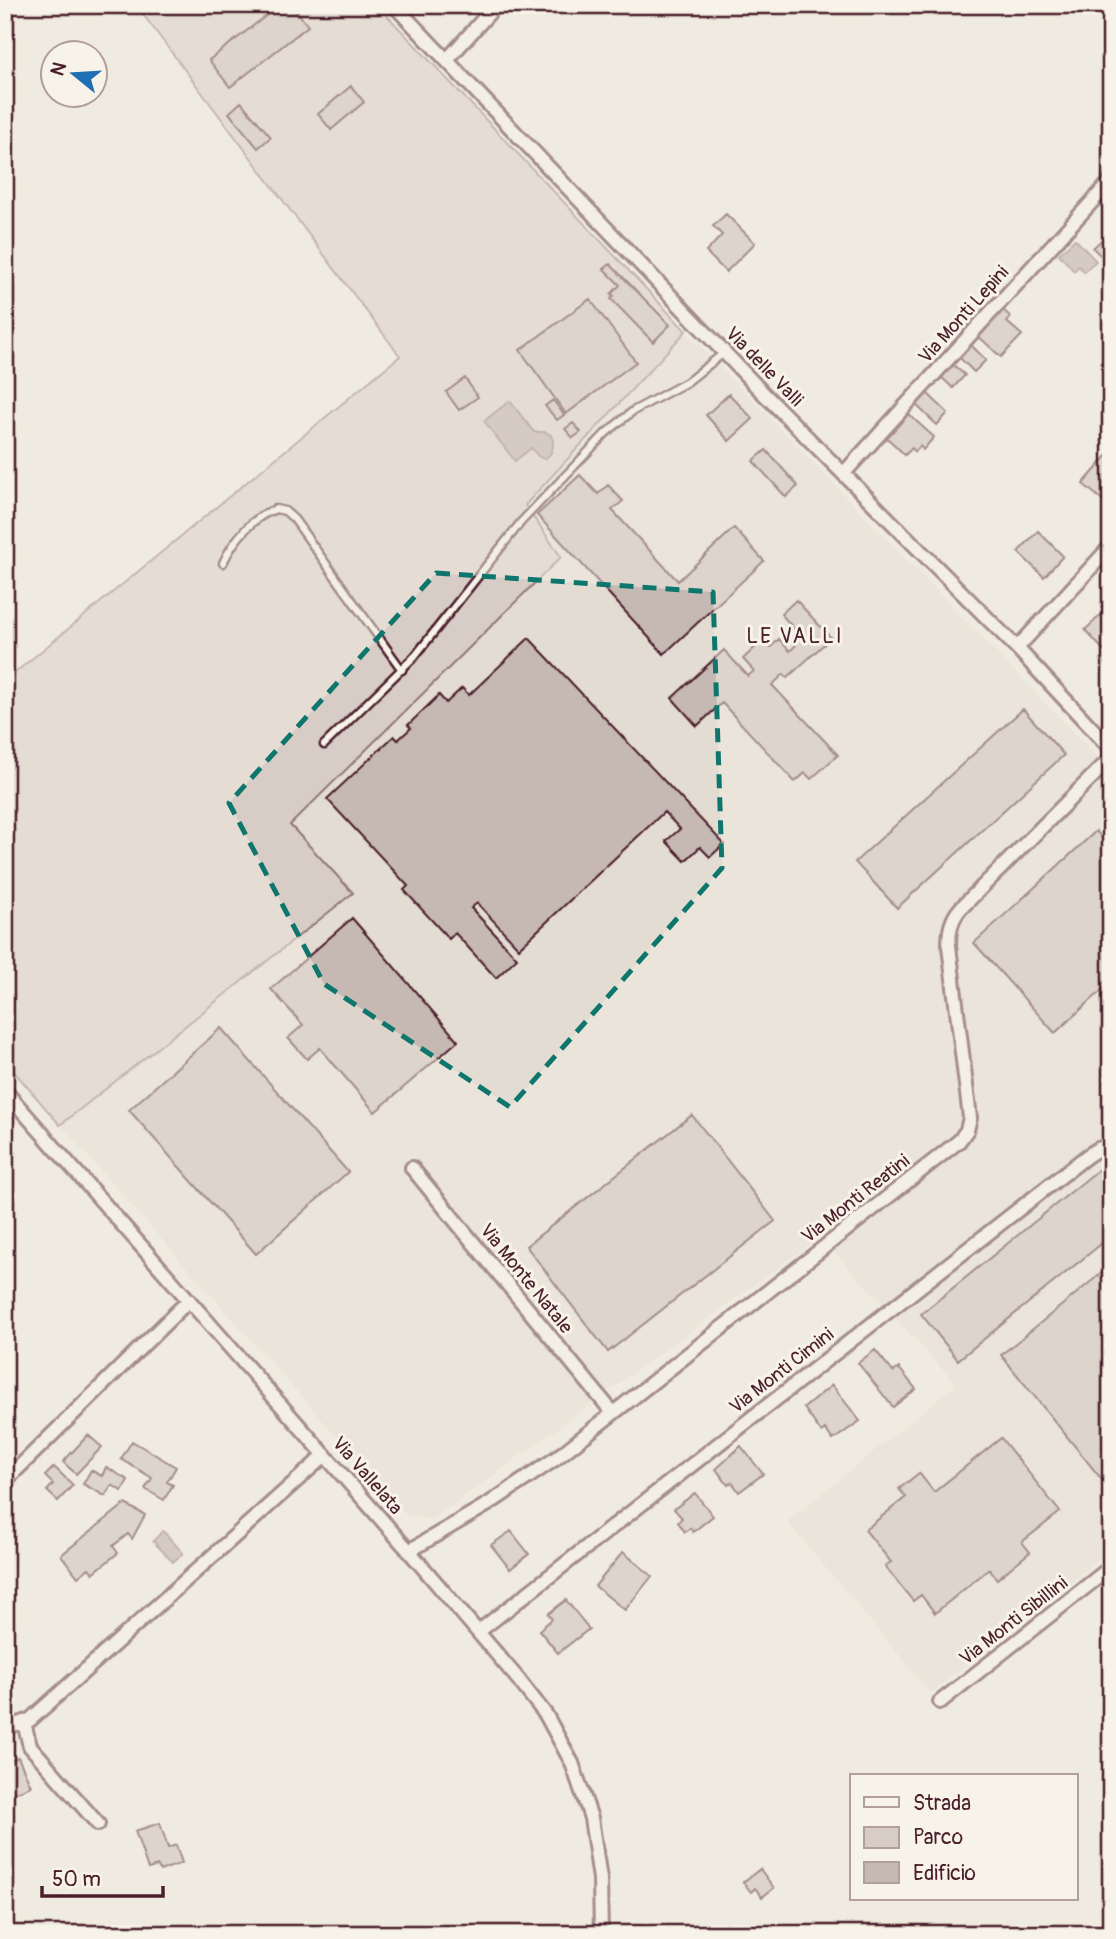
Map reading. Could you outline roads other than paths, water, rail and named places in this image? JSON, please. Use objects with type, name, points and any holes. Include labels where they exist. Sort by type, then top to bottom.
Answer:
[{"type":"street","name":"Via delle Valli","points":[[394,5],[725,352],[1017,648],[1111,749]]},
{"type":"street","points":[[447,60],[496,5]]},
{"type":"street","name":"Via Monti Lepini","points":[[844,473],[1111,181]]},
{"type":"street","points":[[1017,648],[1111,546]]},
{"type":"street","name":"Via Monti Reatini","points":[[409,1551],[555,1459],[964,1136],[970,1118],[949,946],[949,933],[954,918],[1111,758]]},
{"type":"street","name":"Via Vallelata","points":[[5,1091],[409,1551],[546,1715],[567,1753],[588,1806],[598,1849],[601,1934]]},
{"type":"street","name":"Via Monti Cimini","points":[[478,1632],[1087,1156],[1098,1149],[1111,1146]]},
{"type":"street","name":"Via Monte Natale","points":[[412,1168],[613,1413]]},
{"type":"street","points":[[5,1481],[189,1300]]},
{"type":"street","points":[[5,1723],[24,1723],[325,1455]]},
{"type":"street","name":"Via Monti Sibillini","points":[[940,1702],[1111,1567]]},
{"type":"street","points":[[24,1723],[30,1746],[98,1824]]},
{"type":"lane","points":[[324,745],[402,670],[521,522],[606,433],[633,411],[687,382],[725,352]]},
{"type":"lane","points":[[223,563],[236,540],[266,513],[276,509],[285,511],[294,519],[402,670]]},
{"type":"district","name":"LE VALLI","points":[[795,636]]}]
